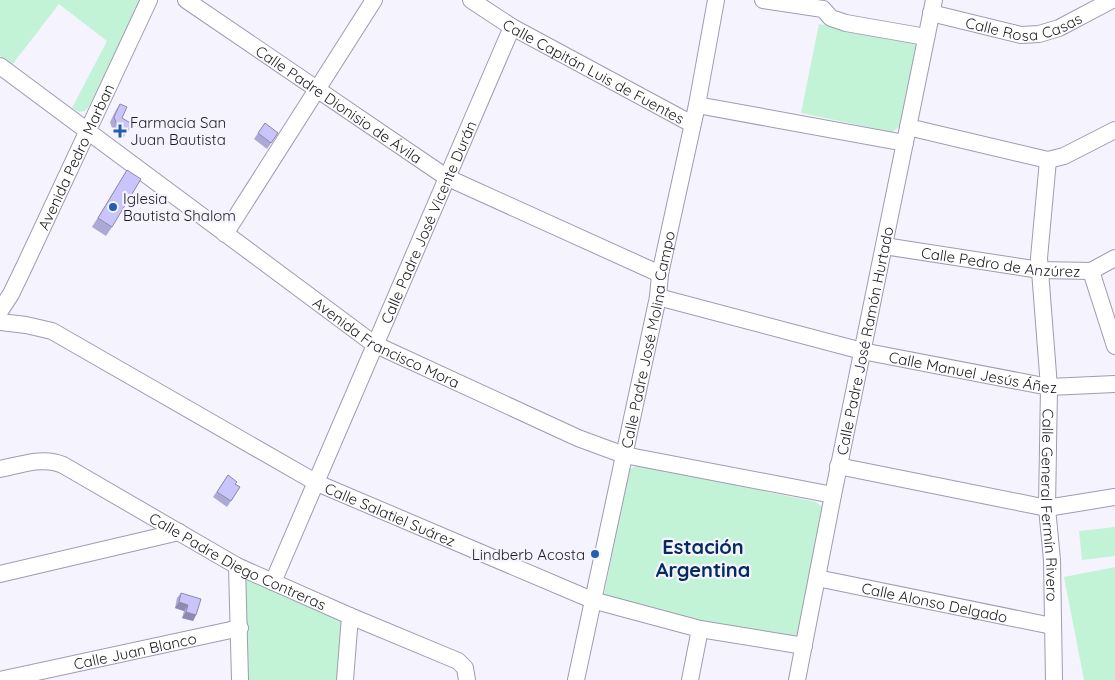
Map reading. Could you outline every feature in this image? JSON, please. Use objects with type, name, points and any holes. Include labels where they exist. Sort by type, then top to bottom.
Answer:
[{"type":"street","name":"Avenida Pedro Marban","points":[[0,311],[11,294],[24,267],[148,0]]},
{"type":"street","name":"Calle Padre Dionisio de Ávila","points":[[186,0],[446,177],[660,274]]},
{"type":"street","points":[[225,234],[374,0]]},
{"type":"street","name":"Calle Capitán Luis de Fuentes","points":[[471,0],[512,27],[692,124]]},
{"type":"street","name":"Calle Padre José Molina Campo","points":[[576,680],[658,297],[660,274],[697,105],[716,0]]},
{"type":"street","points":[[763,0],[823,5],[831,18],[846,23],[926,37]]},
{"type":"street","name":"Calle Rosa Casas","points":[[933,6],[1021,35],[1039,34],[1059,28],[1112,0]]},
{"type":"street","name":"Calle Padre José Ramón Hurtado","points":[[797,680],[838,466],[933,6]]},
{"type":"street","name":"Calle Padre José Vicente Durán","points":[[273,582],[512,27]]},
{"type":"street","name":"Avenida Francisco Mora","points":[[0,66],[374,344],[578,438],[624,455],[833,495]]},
{"type":"street","name":"Calle Capitán Luis de Fuentes","points":[[697,105],[904,144]]},
{"type":"street","points":[[908,127],[1048,160],[1064,156],[1115,130]]},
{"type":"street","name":"Calle General Fermín Rivero","points":[[1048,160],[1039,258],[1049,387],[1047,508],[1052,560],[1054,680]]},
{"type":"street","name":"Calle Pedro de Anzúrez","points":[[884,246],[1040,270],[1091,270],[1115,258]]},
{"type":"street","points":[[1091,270],[1115,346]]},
{"type":"street","name":"Calle Manuel Jesús Áñez","points":[[658,297],[862,351],[1049,387],[1115,384]]},
{"type":"street","name":"Calle Salatiel Suárez","points":[[0,322],[52,331],[317,483],[592,600],[700,629],[804,646]]},
{"type":"street","name":"Calle Padre Diego Contreras","points":[[0,469],[46,460],[55,461],[238,566],[350,616],[458,661],[465,668],[467,680]]},
{"type":"street","points":[[838,466],[1047,508],[1115,497]]},
{"type":"street","points":[[0,574],[178,532]]},
{"type":"street","points":[[238,566],[240,680]]},
{"type":"street","name":"Calle Alonso Delgado","points":[[817,578],[1052,626]]},
{"type":"street","points":[[345,680],[350,616]]},
{"type":"street","name":"Calle Juan Blanco","points":[[0,680],[240,628]]},
{"type":"street","points":[[690,680],[700,629]]},
{"type":"green space","points":[[0,0],[140,0],[89,106],[85,111],[79,112],[72,108],[107,41],[59,4],[12,65],[0,56]]},
{"type":"green space","points":[[819,24],[918,44],[899,127],[892,132],[801,113]]},
{"type":"green space","points":[[640,465],[816,502],[826,510],[800,641],[603,600],[629,469]]},
{"type":"green space","points":[[1115,527],[1115,556],[1082,560],[1079,531]]},
{"type":"green space","points":[[1115,567],[1115,680],[1084,680],[1064,577]]},
{"type":"green space","points":[[247,577],[342,620],[338,680],[248,680],[243,583]]},
{"type":"building","points":[[120,104],[127,107],[122,118],[132,124],[127,132],[117,125],[114,117]]},
{"type":"building","points":[[265,123],[278,133],[271,143],[258,133]]},
{"type":"building","name":"Iglesia Bautista Shalom","points":[[127,170],[141,179],[112,227],[98,218]]},
{"type":"building","points":[[228,475],[240,487],[231,501],[217,492]]},
{"type":"building","points":[[181,593],[201,599],[196,615],[186,612],[188,605],[179,602]]},
{"type":"place","name":"Farmacia San Juan Bautista","points":[[120,131]]},
{"type":"place","name":"Iglesia Bautista Shalom","points":[[113,207]]},
{"type":"place","name":"Lindberb Acosta","points":[[595,554]]},
{"type":"district","name":"Estación Argentina","points":[[703,558]]}]
